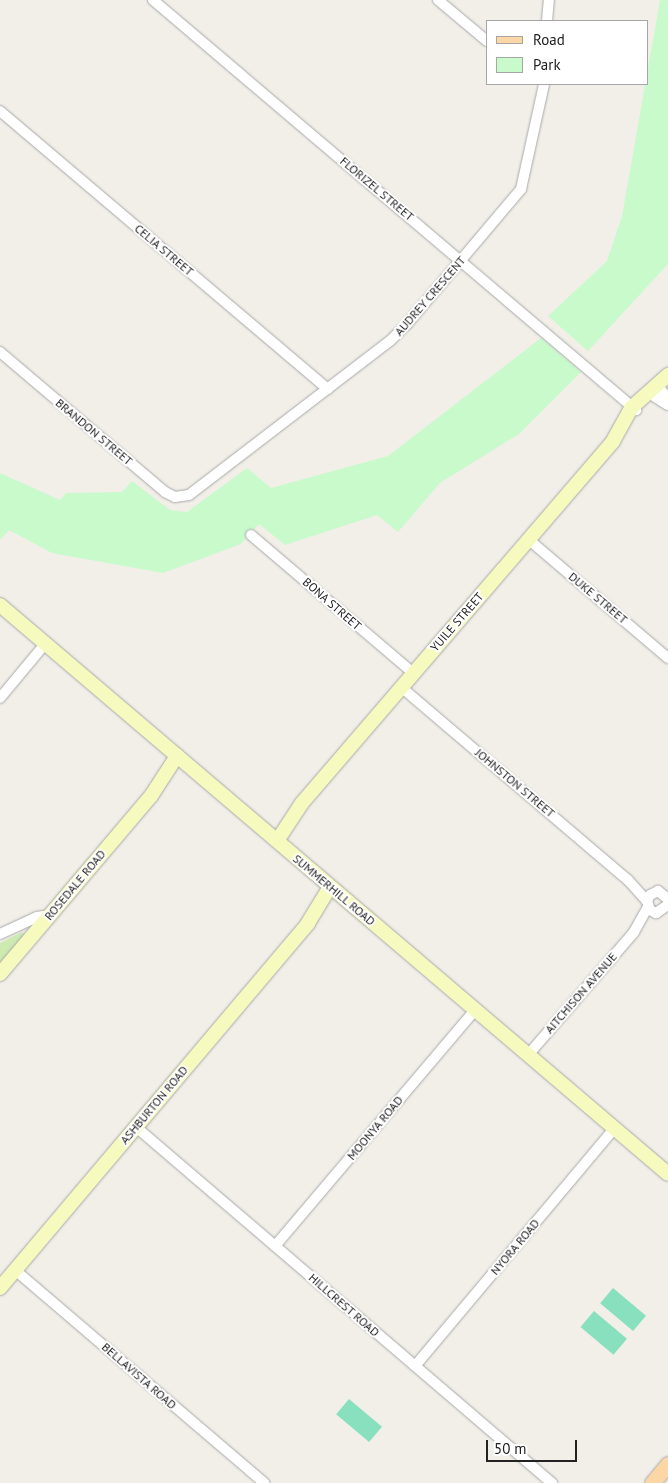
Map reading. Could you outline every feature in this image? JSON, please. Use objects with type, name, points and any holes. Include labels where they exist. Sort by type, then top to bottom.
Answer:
[{"type":"main road","points":[[652,1483],[668,1464]]},
{"type":"street","name":"FLORIZEL STREET","points":[[153,0],[635,407]]},
{"type":"street","points":[[438,0],[486,41]]},
{"type":"street","points":[[547,20],[549,0]]},
{"type":"street","name":"AUDREY CRESCENT","points":[[193,493],[401,331],[521,189],[542,85]]},
{"type":"street","name":"CELIA STREET","points":[[0,112],[328,389]]},
{"type":"street","name":"BRANDON STREET","points":[[0,352],[165,492],[180,498],[193,493]]},
{"type":"street","name":"YUILE STREET","points":[[272,837],[613,441],[628,428],[635,407],[661,391],[668,375]]},
{"type":"street","points":[[661,391],[668,405]]},
{"type":"street","name":"BONA STREET","points":[[251,535],[413,673]]},
{"type":"street","name":"DUKE STREET","points":[[528,539],[668,658]]},
{"type":"street","name":"SUMMERHILL ROAD","points":[[0,606],[668,1174]]},
{"type":"street","points":[[0,698],[45,644]]},
{"type":"street","name":"JOHNSTON STREET","points":[[401,687],[628,880],[661,903]]},
{"type":"street","name":"ROSEDALE ROAD","points":[[0,974],[181,760]]},
{"type":"street","name":"ASHBURTON ROAD","points":[[0,1288],[335,891]]},
{"type":"street","name":"AITCHISON AVENUE","points":[[528,1055],[661,903]]},
{"type":"street","points":[[0,934],[36,917],[49,915]]},
{"type":"street","name":"MOONYA ROAD","points":[[275,1246],[475,1010]]},
{"type":"street","name":"HILLCREST ROAD","points":[[136,1127],[552,1483]]},
{"type":"street","name":"NYORA ROAD","points":[[414,1366],[615,1128]]},
{"type":"street","name":"BELLAVISTA ROAD","points":[[15,1270],[264,1483]]},
{"type":"green space","points":[[660,0],[668,0],[668,264],[588,351],[548,316],[607,261],[622,216],[645,85],[648,85],[648,68]]},
{"type":"green space","points":[[541,338],[581,372],[519,434],[440,483],[398,532],[377,515],[285,545],[259,524],[241,544],[163,573],[52,553],[9,530],[0,540],[0,473],[60,500],[66,493],[122,492],[132,481],[170,510],[187,512],[247,468],[271,488],[388,456]]},
{"type":"green space","points":[[22,932],[25,935],[0,964],[0,943]]},
{"type":"green space","points":[[613,1288],[646,1316],[633,1331],[600,1303]]},
{"type":"green space","points":[[594,1311],[627,1339],[613,1355],[581,1327]]},
{"type":"green space","points":[[349,1399],[382,1427],[369,1442],[336,1414]]}]
